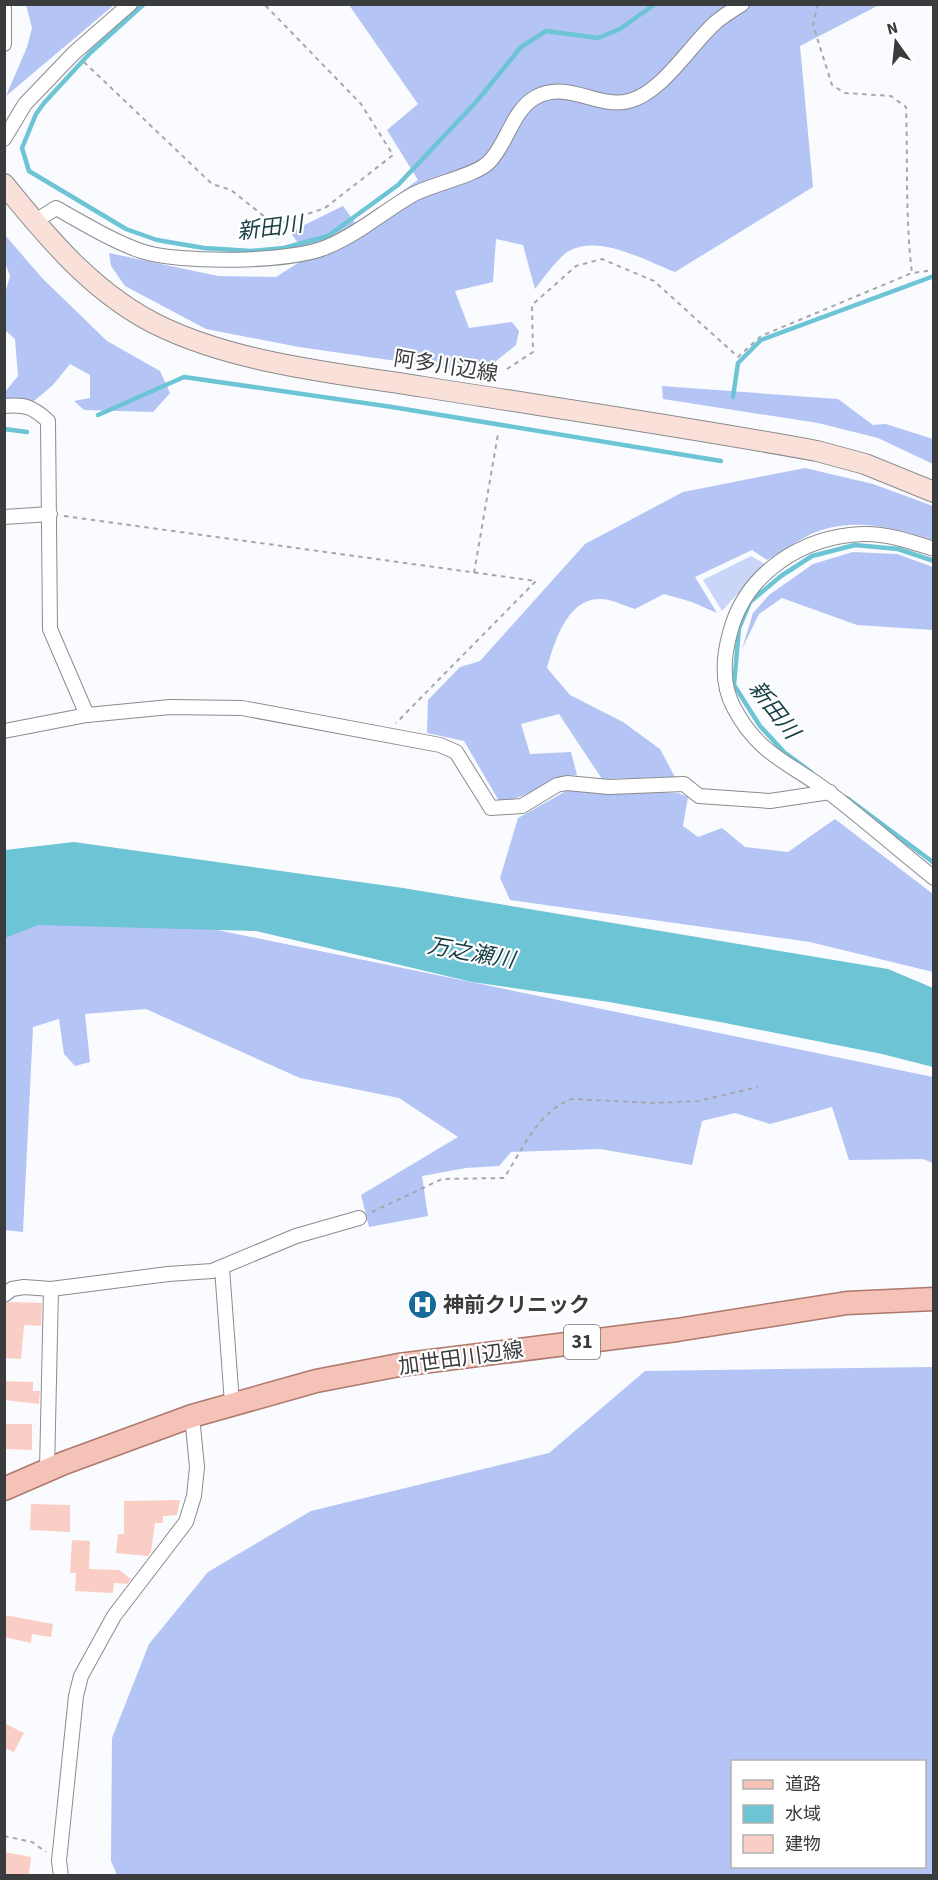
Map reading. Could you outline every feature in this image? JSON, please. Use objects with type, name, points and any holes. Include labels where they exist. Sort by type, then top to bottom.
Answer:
[{"type":"main road","name":"阿多川辺線","points":[[4,184],[60,252],[106,290],[164,328],[193,339],[300,368],[817,451],[865,464],[933,492]]},
{"type":"main road","name":"加世田川辺線","points":[[4,1489],[47,1470],[192,1416],[316,1381],[399,1365],[677,1330],[847,1303],[884,1299],[933,1299]]},
{"type":"street","points":[[4,139],[25,104],[74,53],[130,4]]},
{"type":"street","points":[[34,222],[56,208],[141,251],[181,259],[281,256],[326,248],[354,235],[397,203],[426,188],[489,163],[525,105],[537,96],[563,90],[610,101],[628,102],[640,97],[663,79],[716,22],[742,4]]},
{"type":"street","points":[[4,8],[4,44]]},
{"type":"street","points":[[4,406],[22,405],[34,408],[48,421],[50,629],[87,715]]},
{"type":"street","points":[[4,517],[50,514]]},
{"type":"street","points":[[933,549],[896,538],[864,534],[809,544],[786,556],[764,574],[752,588],[733,621],[723,673],[734,708],[753,736],[774,758],[830,792],[933,878]]},
{"type":"street","points":[[4,731],[87,715],[170,707],[242,708],[440,745],[456,752],[491,808],[522,806],[557,785],[567,783],[609,787],[684,784],[699,796],[770,801],[830,792]]},
{"type":"street","points":[[4,1295],[12,1289],[24,1287],[51,1289],[222,1268],[296,1236],[359,1218]]},
{"type":"street","points":[[222,1268],[232,1403]]},
{"type":"street","points":[[47,1470],[51,1289]]},
{"type":"street","points":[[61,1875],[59,1861],[76,1696],[81,1676],[114,1616],[186,1522],[194,1496],[197,1467],[192,1416]]},
{"type":"path","points":[[264,4],[361,104],[393,155],[325,208],[274,225]]},
{"type":"path","points":[[818,4],[813,25],[832,85],[845,93],[891,96],[906,107],[909,196],[907,235],[912,273]]},
{"type":"path","points":[[87,65],[212,184],[231,190],[274,225],[276,232]]},
{"type":"path","points":[[507,369],[533,352],[532,305],[576,266],[602,259],[654,281],[738,357],[761,336],[912,273],[933,270]]},
{"type":"path","points":[[474,573],[498,434]]},
{"type":"path","points":[[50,514],[536,581],[383,736]]},
{"type":"path","points":[[359,1218],[442,1179],[504,1178],[542,1118],[559,1103],[572,1099],[655,1103],[699,1101],[758,1087]]},
{"type":"path","points":[[4,1836],[32,1842],[59,1861]]},
{"type":"shaded area","points":[[26,5],[114,5],[6,96],[27,47],[32,28]]},
{"type":"shaded area","points":[[349,5],[879,5],[800,46],[813,187],[675,272],[609,247],[581,247],[569,251],[561,258],[535,289],[523,245],[496,239],[493,282],[455,291],[469,328],[512,322],[519,331],[516,345],[496,361],[494,375],[299,347],[206,329],[125,286],[111,266],[109,253],[218,276],[276,277],[301,261],[301,247],[290,232],[343,206],[356,224],[418,180],[387,130],[418,104]]},
{"type":"shaded area","points":[[4,234],[43,279],[107,341],[160,371],[170,393],[153,412],[84,410],[74,401],[90,398],[90,375],[70,364],[53,385],[34,401],[5,398],[5,392],[18,376],[15,339],[5,330],[5,293],[10,276],[5,263]]},
{"type":"shaded area","points":[[662,386],[838,399],[873,425],[886,424],[933,439],[933,464],[878,438],[818,423],[663,399]]},
{"type":"shaded area","points":[[805,468],[873,484],[933,506],[933,540],[875,526],[845,525],[831,528],[810,535],[767,560],[752,550],[695,577],[717,613],[692,602],[664,594],[635,609],[613,601],[599,599],[578,606],[570,614],[558,635],[547,668],[570,695],[623,722],[660,749],[675,777],[602,779],[559,714],[521,724],[530,754],[571,752],[577,775],[556,780],[520,797],[499,801],[464,741],[427,733],[428,700],[460,667],[480,661],[585,544],[683,492]]},
{"type":"shaded area","points":[[853,552],[897,554],[933,567],[933,630],[857,625],[782,598],[759,614],[742,649],[753,613],[769,595],[813,564]]},
{"type":"shaded area","points":[[751,556],[765,564],[722,611],[703,580]]},
{"type":"shaded area","points":[[568,790],[678,793],[688,797],[683,826],[698,837],[722,828],[745,847],[788,852],[835,819],[933,894],[933,972],[810,942],[510,900],[500,878],[518,818]]},
{"type":"shaded area","points":[[47,895],[933,1077],[933,1163],[923,1159],[849,1160],[832,1107],[770,1124],[735,1113],[702,1121],[692,1165],[600,1149],[511,1152],[499,1166],[466,1168],[422,1176],[428,1216],[369,1227],[361,1195],[458,1137],[399,1098],[300,1078],[146,1009],[85,1014],[90,1062],[75,1066],[64,1054],[59,1019],[33,1027],[23,1232],[5,1230],[5,898]]},
{"type":"shaded area","points":[[931,1367],[934,1369],[933,1875],[117,1875],[111,1861],[112,1738],[149,1644],[208,1572],[311,1511],[549,1453],[645,1371]]},
{"type":"water","name":"万之瀬川","points":[[74,842],[403,888],[888,969],[933,988],[933,1067],[882,1054],[720,1022],[609,1002],[472,982],[256,931],[38,925],[5,938],[5,850]]},
{"type":"building","points":[[9,1302],[42,1303],[41,1326],[24,1325],[21,1359],[5,1358],[5,1304]]},
{"type":"building","points":[[4,1381],[33,1382],[33,1391],[40,1391],[39,1404],[4,1400]]},
{"type":"building","points":[[4,1424],[32,1424],[32,1450],[4,1449]]},
{"type":"building","points":[[180,1500],[177,1515],[163,1516],[163,1523],[155,1523],[151,1552],[148,1556],[116,1553],[118,1534],[124,1534],[124,1501]]},
{"type":"building","points":[[31,1504],[70,1505],[70,1532],[30,1530]]},
{"type":"building","points":[[72,1540],[90,1541],[89,1569],[119,1570],[131,1579],[127,1584],[114,1583],[113,1593],[75,1591],[76,1573],[70,1573]]},
{"type":"building","points":[[4,1615],[53,1624],[51,1637],[32,1634],[31,1643],[4,1637]]},
{"type":"building","points":[[4,1723],[24,1733],[14,1752],[4,1748]]},
{"type":"building","points":[[4,1852],[31,1857],[29,1875],[4,1875]]},
{"type":"waterway","name":"新田川","points":[[144,4],[90,53],[36,114],[22,148],[29,171],[126,229],[157,240],[204,248],[251,251],[284,248],[328,236],[398,185],[477,101],[521,47],[546,31],[598,38],[620,29],[655,4]]},
{"type":"waterway","points":[[733,397],[738,363],[761,340],[934,276]]},
{"type":"waterway","points":[[98,415],[184,377],[392,407],[721,461]]},
{"type":"waterway","points":[[4,429],[27,432]]},
{"type":"waterway","name":"新田川","points":[[811,772],[784,752],[760,726],[734,685],[739,628],[750,602],[781,576],[812,556],[855,545],[898,549],[934,561]]},
{"type":"waterway","name":"新田川","points":[[847,798],[934,863]]},
{"type":"place","name":"神前クリニック","points":[[422,1305]]}]
